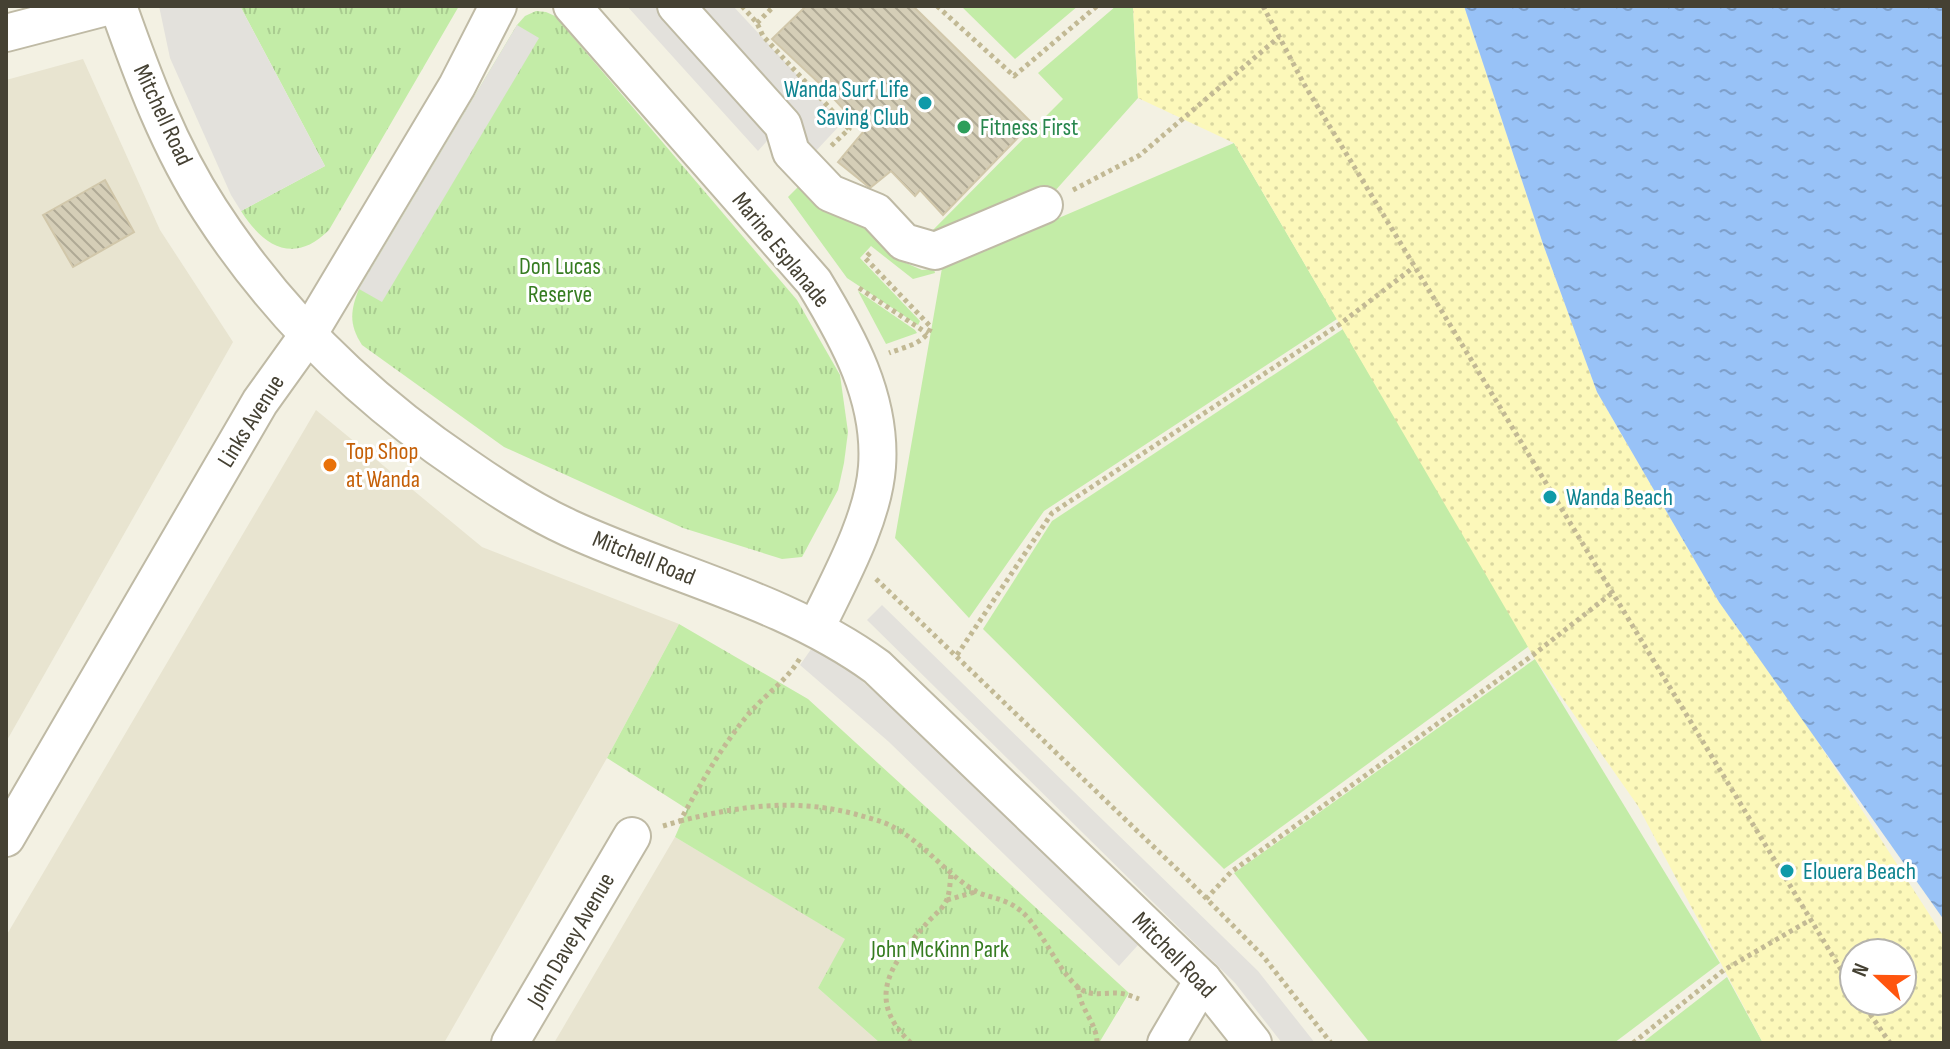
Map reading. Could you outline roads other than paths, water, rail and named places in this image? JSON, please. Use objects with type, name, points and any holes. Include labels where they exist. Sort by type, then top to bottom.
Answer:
[{"type":"street","points":[[6,33],[110,6]]},
{"type":"street","name":"Mitchell Road","points":[[118,6],[143,78],[178,154],[209,209],[256,276],[308,335],[372,395],[426,440],[496,487],[568,528],[816,628],[849,647],[903,690],[1203,980],[1253,1043]]},
{"type":"street","name":"Links Avenue","points":[[6,838],[260,402],[308,335],[457,86],[498,6]]},
{"type":"street","name":"Marine Esplanade","points":[[572,6],[814,282],[841,326],[864,374],[873,414],[877,466],[869,509],[816,628]]},
{"type":"street","points":[[676,6],[783,125],[791,152],[806,169],[830,193],[876,212],[904,242],[935,251],[1044,205]]},
{"type":"street","name":"John Davey Avenue","points":[[510,1043],[632,836]]},
{"type":"street","points":[[1166,1043],[1203,980]]},
{"type":"water","points":[[1464,6],[1944,6],[1944,920],[1719,602],[1597,392],[1543,244]]},
{"type":"place","name":"Wanda Surf Life Saving Club","points":[[925,103]]},
{"type":"place","name":"Fitness First","points":[[964,127]]},
{"type":"place","name":"Top Shop at Wanda","points":[[330,465]]},
{"type":"place","name":"Wanda Beach","points":[[1550,497]]},
{"type":"place","name":"Elouera Beach","points":[[1787,871]]},
{"type":"park label","name":"Don Lucas Reserve","points":[[560,280]]},
{"type":"park label","name":"John McKinn Park","points":[[940,949]]}]
